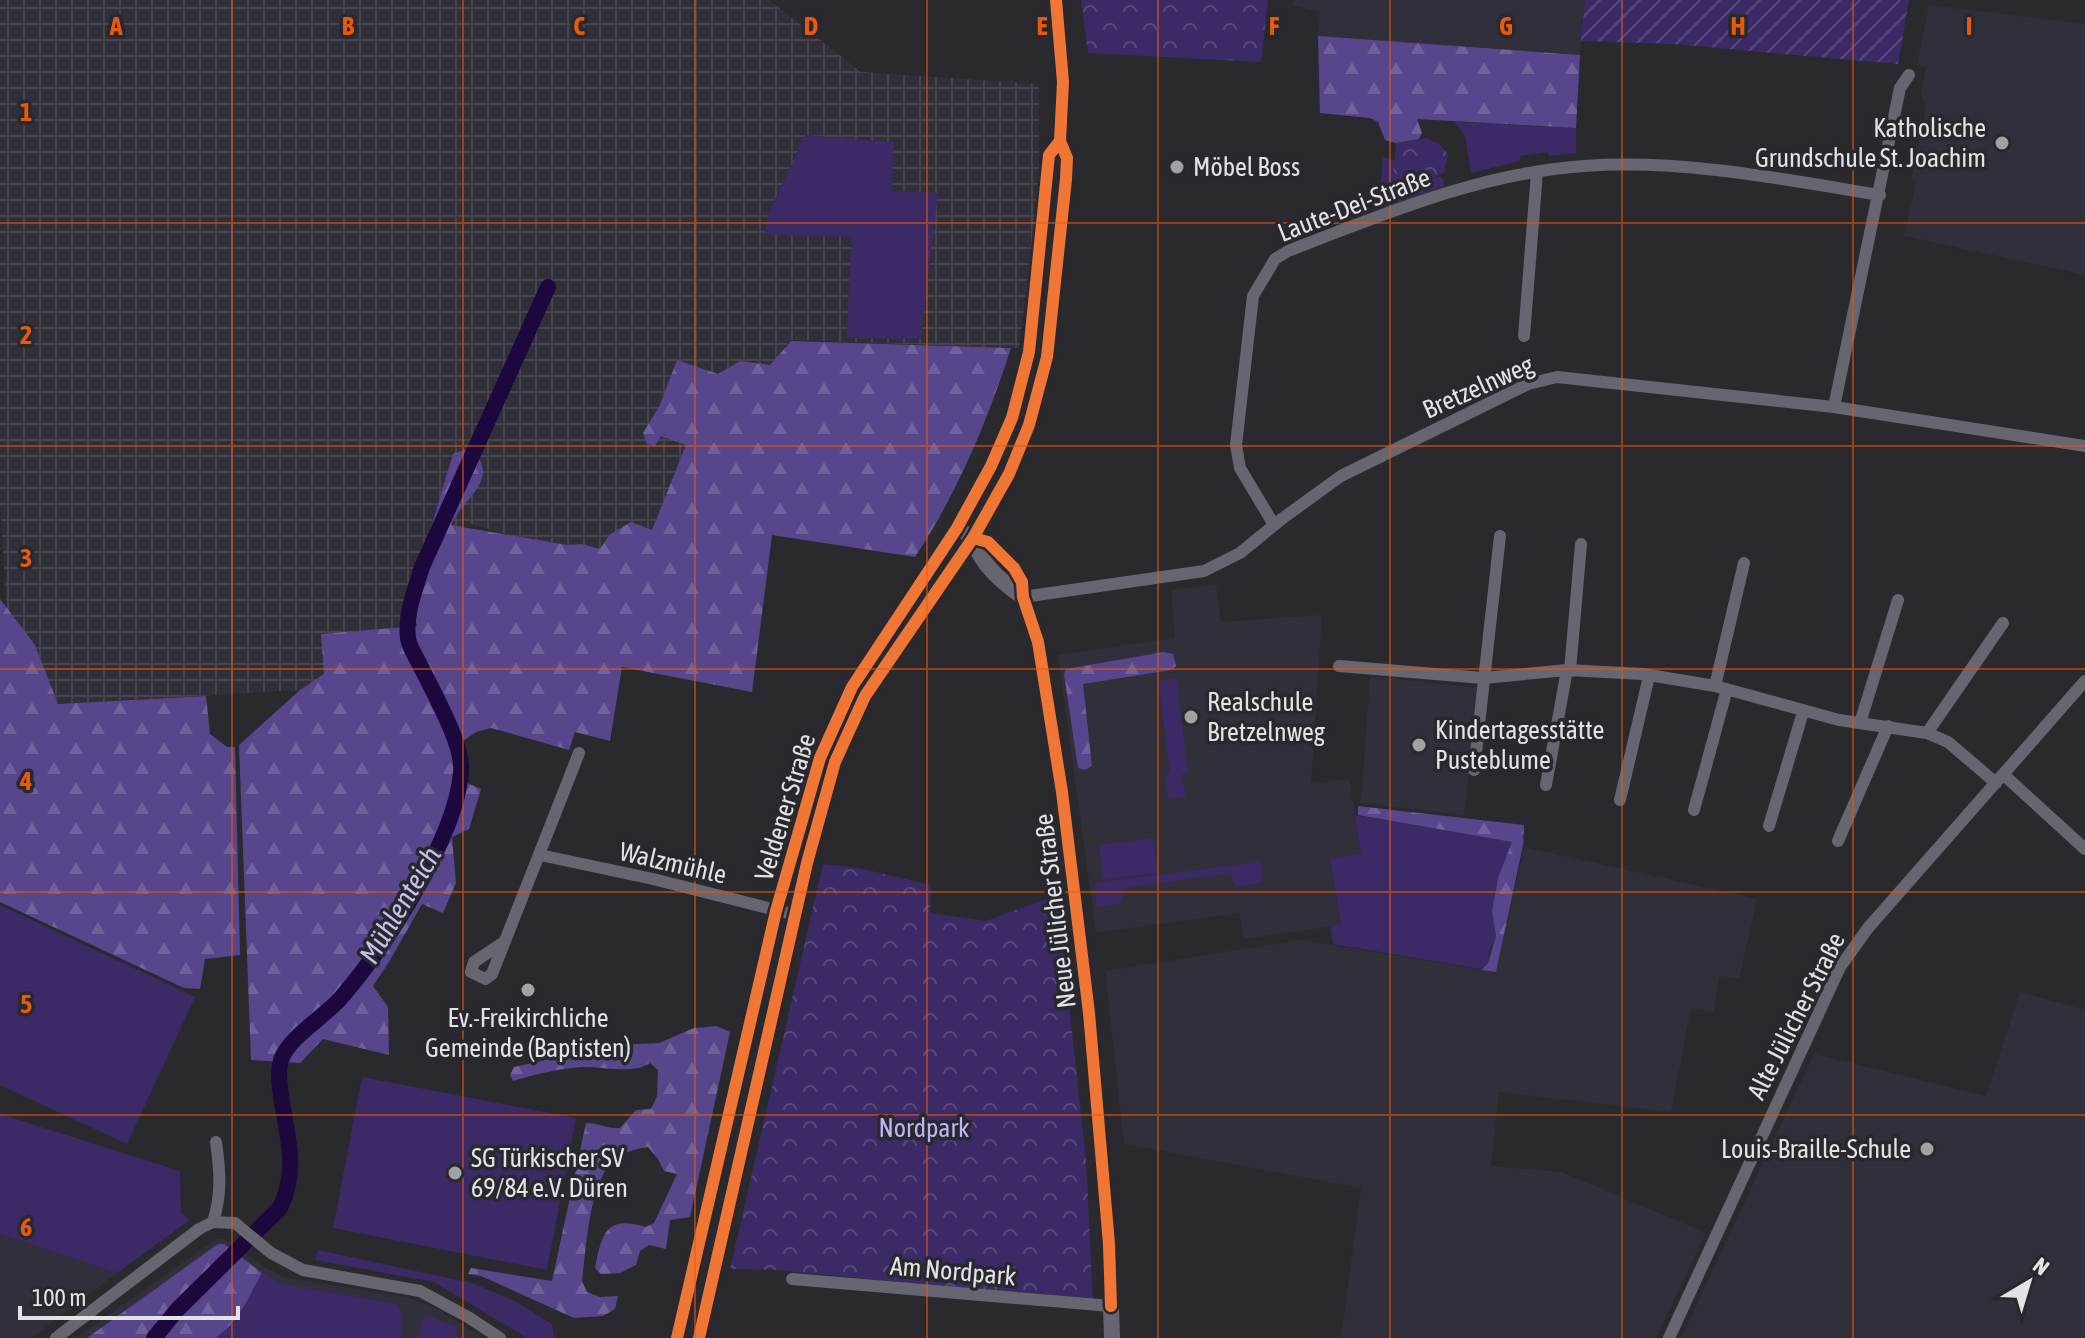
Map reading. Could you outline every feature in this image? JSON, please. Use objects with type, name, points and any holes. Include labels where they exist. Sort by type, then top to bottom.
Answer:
[{"type":"street","name":"Veldener Straße","points":[[699,1338],[831,775],[865,696],[973,538],[1009,474],[1029,425],[1047,357],[1066,179],[1067,158],[1060,141],[1063,82],[1056,0]]},
{"type":"street","points":[[1834,407],[1900,88],[1909,75]]},
{"type":"street","name":"Veldener Straße","points":[[677,1338],[776,911],[820,758],[852,687],[957,528],[991,466],[1012,418],[1029,352],[1049,155],[1060,141]]},
{"type":"street","name":"Laute-Dei-Straße","points":[[1274,525],[1240,468],[1236,445],[1253,296],[1275,259],[1288,251],[1461,188],[1537,172],[1627,165],[1694,169],[1880,195]]},
{"type":"street","points":[[1524,336],[1537,172]]},
{"type":"street","name":"Bretzelnweg","points":[[1023,597],[1204,571],[1240,553],[1341,476],[1543,379],[1557,377],[1834,407],[2085,446]]},
{"type":"street","points":[[957,528],[973,538],[977,554],[985,564],[1023,597]]},
{"type":"street","points":[[1474,770],[1500,536]]},
{"type":"street","points":[[1546,785],[1569,670],[1581,544]]},
{"type":"street","points":[[1694,810],[1744,563]]},
{"type":"street","name":"Neue Jülicher Straße","points":[[1023,597],[1038,642],[1065,816],[1091,1025],[1109,1244],[1112,1338]]},
{"type":"street","points":[[1860,723],[1898,600]]},
{"type":"street","points":[[1927,733],[2003,623]]},
{"type":"street","points":[[1339,666],[1483,678],[1569,670],[1649,676],[1721,688],[1803,712],[1927,733],[1948,742],[2000,779],[2085,849]]},
{"type":"street","points":[[1620,800],[1649,676]]},
{"type":"street","name":"Alte Jülicher Straße","points":[[1669,1338],[1840,967],[1868,928],[2085,681]]},
{"type":"street","points":[[1769,826],[1803,712]]},
{"type":"street","points":[[1838,841],[1888,726]]},
{"type":"street","points":[[504,942],[579,753]]},
{"type":"street","name":"Walzmühle","points":[[540,855],[653,879],[796,915]]},
{"type":"street","points":[[213,1222],[219,1203],[221,1178],[216,1142]]},
{"type":"street","points":[[56,1338],[199,1229],[224,1220],[242,1227],[263,1247],[303,1270],[420,1291],[500,1338]]},
{"type":"street","name":"Am Nordpark","points":[[792,1279],[1111,1306]]},
{"type":"shaded area","points":[[0,0],[769,0],[861,72],[1039,84],[1039,196],[1019,348],[790,340],[639,572],[464,522],[451,681],[13,707],[0,505]]},
{"type":"shaded area","points":[[1294,0],[1585,0],[1580,55],[1318,36],[1320,11],[1293,6]]},
{"type":"shaded area","name":"Katholische Grundschule St. Joachim","points":[[1929,5],[2085,24],[2085,275],[1904,236],[1916,182],[1911,180],[1926,107],[1921,95],[1926,67],[1917,65]]},
{"type":"shaded area","name":"Realschule Bretzelnweg","points":[[1216,584],[1221,622],[1322,615],[1311,784],[1349,779],[1361,853],[1330,858],[1341,925],[1244,939],[1239,913],[1096,933],[1058,655],[1175,638],[1171,590]]},
{"type":"shaded area","name":"Kindertagesstätte Pusteblume","points":[[1370,676],[1479,688],[1464,815],[1361,803]]},
{"type":"shaded area","points":[[1524,847],[1757,899],[1739,979],[1720,976],[1713,1012],[1691,1008],[1671,1112],[1499,1092],[1491,1166],[1562,1172],[1706,1233],[1656,1338],[1341,1338],[1361,1188],[1124,1144],[1105,971],[1301,940],[1496,972]]},
{"type":"shaded area","name":"Louis-Braille-Schule","points":[[2020,992],[2085,1010],[2085,1338],[1681,1338],[1814,1054],[1986,1096]]},
{"type":"shaded area","points":[[0,1234],[117,1273],[32,1338],[0,1338]]},
{"type":"shaded area","points":[[216,1239],[224,1239],[283,1277],[406,1297],[436,1308],[483,1338],[76,1338]]},
{"type":"green space","points":[[1081,0],[1268,0],[1261,62],[1088,53]]},
{"type":"green space","points":[[1585,0],[1909,0],[1898,64],[1672,44],[1581,41]]},
{"type":"green space","points":[[1318,36],[1580,55],[1576,128],[1417,119],[1422,133],[1419,139],[1396,143],[1385,140],[1378,122],[1370,118],[1320,113]]},
{"type":"green space","points":[[1454,122],[1576,128],[1576,153],[1549,156],[1548,152],[1520,156],[1520,161],[1471,173],[1465,136]]},
{"type":"green space","points":[[805,135],[894,142],[892,191],[938,193],[921,339],[847,338],[851,237],[764,234],[768,215]]},
{"type":"green space","points":[[1427,138],[1439,144],[1448,154],[1444,172],[1421,185],[1410,187],[1393,175],[1396,143]]},
{"type":"green space","points":[[1385,157],[1395,161],[1393,175],[1421,185],[1439,176],[1445,186],[1378,210]]},
{"type":"green space","points":[[791,341],[1011,348],[970,456],[945,507],[915,557],[772,535],[752,692],[622,667],[610,741],[575,732],[569,750],[491,728],[476,732],[463,741],[468,767],[465,782],[481,789],[469,829],[452,837],[456,883],[443,913],[422,904],[373,986],[388,1007],[389,1055],[323,1039],[300,1063],[251,1060],[239,745],[300,690],[324,674],[321,634],[417,626],[409,587],[428,538],[453,454],[470,448],[483,469],[478,487],[451,525],[600,549],[609,535],[631,522],[652,530],[686,445],[661,436],[655,446],[647,444],[643,433],[660,405],[677,360],[718,374],[740,361],[770,365]]},
{"type":"green space","points":[[0,599],[35,645],[58,704],[206,696],[210,734],[227,747],[235,747],[240,955],[205,959],[200,989],[184,988],[0,902]]},
{"type":"green space","points":[[1164,652],[1173,654],[1176,666],[1171,670],[1083,684],[1092,766],[1085,770],[1078,768],[1064,674],[1066,669]]},
{"type":"green space","points":[[1177,678],[1188,774],[1181,775],[1186,796],[1169,800],[1165,777],[1170,772],[1158,681]]},
{"type":"green space","points":[[1358,806],[1524,825],[1523,845],[1496,972],[1481,970],[1488,963],[1496,936],[1492,911],[1498,878],[1512,842],[1358,815]]},
{"type":"green space","points":[[1355,815],[1513,842],[1498,878],[1492,911],[1496,936],[1488,963],[1481,969],[1333,944],[1330,927],[1341,924],[1330,858],[1361,853]]},
{"type":"green space","points":[[1153,838],[1158,873],[1103,880],[1099,845]]},
{"type":"green space","points":[[1260,862],[1263,882],[1236,887],[1230,873],[1125,888],[1121,903],[1096,907],[1095,883]]},
{"type":"green space","name":"Nordpark","points":[[823,864],[859,868],[931,885],[930,913],[986,921],[1057,895],[1086,1160],[1093,1301],[777,1270],[730,1269]]},
{"type":"green space","points":[[0,905],[195,997],[127,1144],[0,1085]]},
{"type":"green space","points":[[717,1026],[730,1032],[690,1217],[670,1220],[666,1249],[649,1245],[640,1251],[636,1265],[620,1273],[601,1274],[595,1268],[600,1245],[608,1230],[622,1223],[646,1227],[654,1223],[677,1174],[664,1171],[648,1147],[629,1151],[613,1161],[599,1185],[590,1218],[582,1281],[587,1292],[600,1297],[618,1296],[615,1309],[603,1316],[574,1318],[481,1276],[468,1274],[471,1268],[552,1281],[586,1123],[620,1128],[636,1110],[651,1109],[657,1096],[658,1070],[650,1063],[635,1069],[572,1068],[513,1081],[510,1075],[514,1067],[614,1045],[659,1043],[694,1028]]},
{"type":"green space","name":"SG Türkischer SV 69/84 e.V. Düren","points":[[362,1077],[576,1118],[547,1270],[333,1228]]},
{"type":"green space","points":[[0,1114],[180,1171],[181,1213],[190,1220],[117,1273],[0,1234]]},
{"type":"green space","points":[[218,1244],[224,1244],[262,1273],[237,1317],[215,1338],[87,1338]]},
{"type":"green space","points":[[318,1250],[472,1283],[517,1302],[552,1324],[554,1338],[527,1338],[434,1282],[315,1260]]},
{"type":"green space","points":[[262,1273],[283,1284],[397,1304],[403,1317],[400,1338],[215,1338],[237,1317]]},
{"type":"green space","points":[[426,1315],[456,1327],[459,1338],[419,1338]]},
{"type":"waterway","name":"Mühlenteich","points":[[154,1338],[177,1310],[280,1208],[286,1194],[290,1168],[279,1081],[281,1060],[291,1043],[340,999],[377,951],[415,892],[446,829],[456,799],[461,761],[446,718],[410,645],[407,629],[409,611],[422,567],[548,287]]},
{"type":"cycle path","points":[[699,1338],[807,863],[835,762],[865,696],[973,538],[1009,474],[1029,425],[1047,357],[1066,179],[1067,158],[1060,141],[1063,82],[1056,0]]},
{"type":"cycle path","points":[[677,1338],[776,911],[820,758],[852,687],[957,528],[991,466],[1012,418],[1029,352],[1049,155],[1060,141]]},
{"type":"cycle path","points":[[973,538],[988,542],[1014,568],[1022,582],[1023,597],[1038,642],[1062,792],[1089,1013],[1109,1244],[1111,1306]]},
{"type":"place","name":"Katholische Grundschule St. Joachim","points":[[2002,143]]},
{"type":"place","name":"Möbel Boss","points":[[1177,167]]},
{"type":"place","name":"Realschule Bretzelnweg","points":[[1191,717]]},
{"type":"place","name":"Kindertagesstätte Pusteblume","points":[[1419,745]]},
{"type":"place","name":"Ev.-Freikirchliche Gemeinde (Baptisten)","points":[[528,990]]},
{"type":"place","name":"Louis-Braille-Schule","points":[[1927,1149]]},
{"type":"place","name":"SG Türkischer SV 69/84 e.V. Düren","points":[[455,1173]]}]
